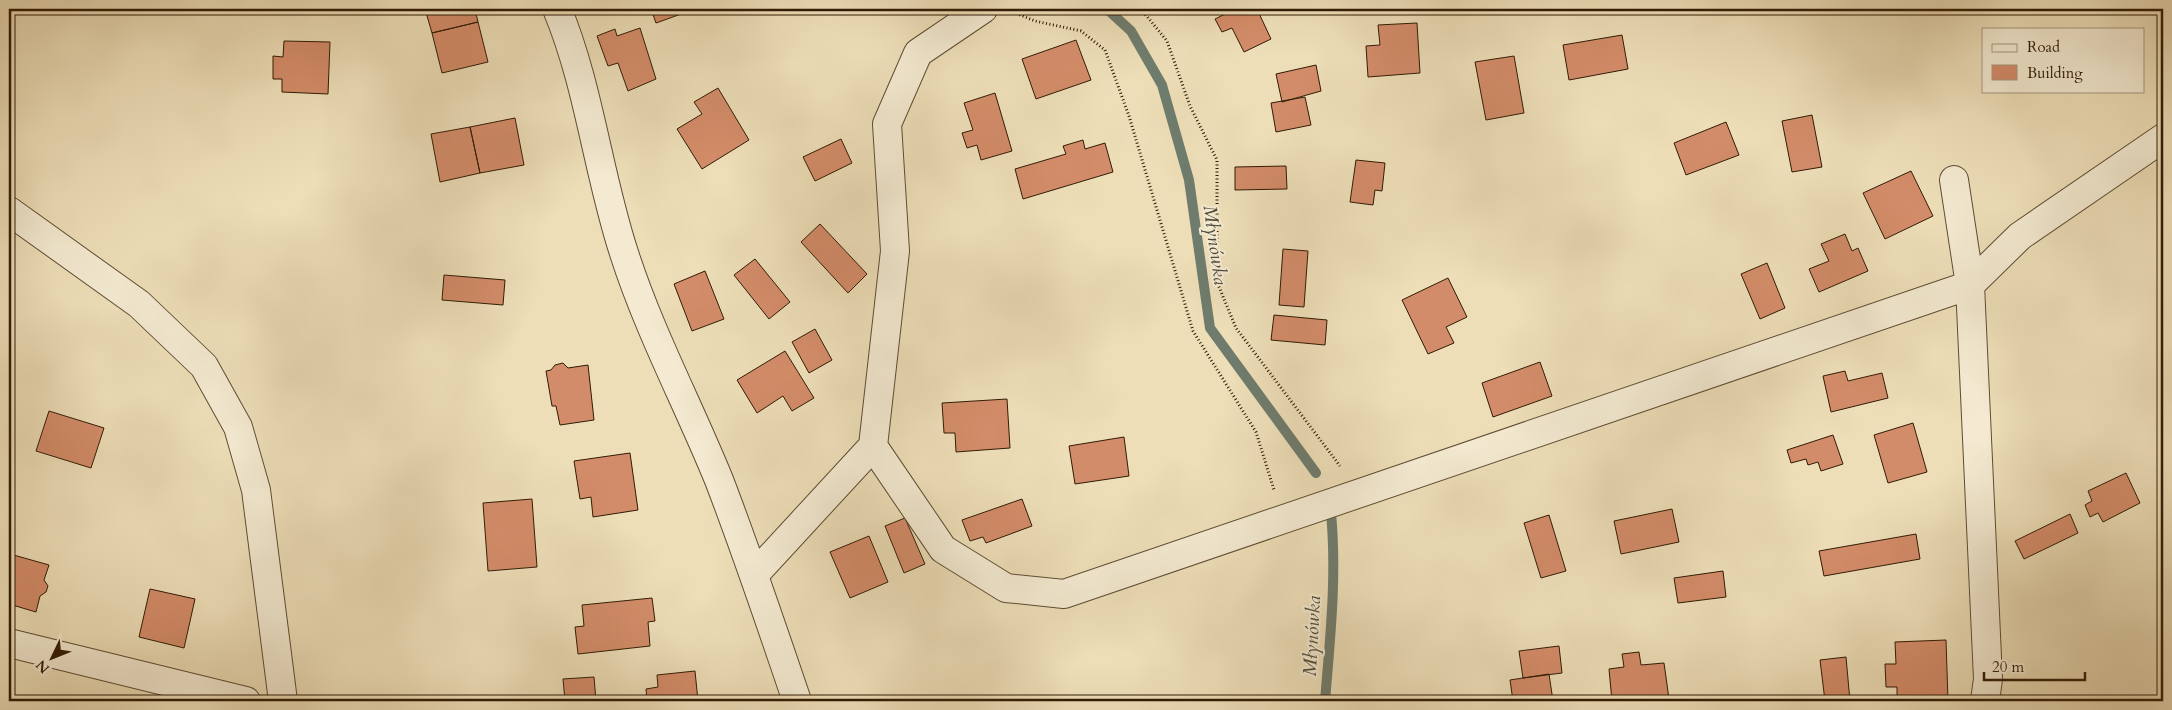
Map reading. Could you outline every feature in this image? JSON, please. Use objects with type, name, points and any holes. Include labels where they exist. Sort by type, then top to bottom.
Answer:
[{"type":"street","points":[[557,9],[581,88],[603,181],[624,253],[648,316],[718,480],[754,575],[797,701]]},
{"type":"street","points":[[754,575],[873,446],[895,251],[887,124],[918,53],[983,9]]},
{"type":"street","points":[[873,446],[943,550],[1006,588],[1064,594],[1970,285],[2020,236],[2163,138]]},
{"type":"street","points":[[1954,180],[1970,285],[1988,679],[1985,701]]},
{"type":"street","points":[[9,211],[139,304],[204,366],[238,427],[256,490],[283,701]]},
{"type":"street","points":[[9,643],[246,701]]},
{"type":"path","points":[[1006,9],[1035,21],[1081,31],[1105,50],[1129,116],[1193,331],[1256,432],[1283,519]]},
{"type":"path","points":[[1141,9],[1166,41],[1190,106],[1217,160],[1218,282],[1236,328],[1360,493]]},
{"type":"building","points":[[425,9],[475,9],[478,22],[432,33]]},
{"type":"building","points":[[651,9],[695,9],[656,23]]},
{"type":"building","points":[[1223,9],[1257,9],[1271,39],[1244,52],[1232,28],[1222,32],[1215,19],[1225,14]]},
{"type":"building","points":[[478,22],[488,62],[442,73],[432,33]]},
{"type":"building","points":[[1417,23],[1420,73],[1368,77],[1366,46],[1380,45],[1378,25]]},
{"type":"building","points":[[640,28],[656,79],[628,91],[618,63],[608,66],[597,36],[615,29],[617,36]]},
{"type":"building","points":[[1622,35],[1628,69],[1569,80],[1563,45]]},
{"type":"building","points":[[1076,40],[1091,80],[1036,99],[1022,59]]},
{"type":"building","points":[[284,41],[330,42],[328,94],[282,92],[282,79],[273,79],[273,56],[283,57]]},
{"type":"building","points":[[1514,56],[1524,113],[1486,120],[1475,62]]},
{"type":"building","points":[[1316,65],[1321,91],[1282,102],[1276,74]]},
{"type":"building","points":[[718,88],[749,140],[702,169],[677,129],[702,114],[694,102]]},
{"type":"building","points":[[995,93],[1012,151],[981,160],[977,145],[967,148],[962,133],[973,130],[964,103]]},
{"type":"building","points":[[1305,97],[1311,125],[1276,132],[1271,103]]},
{"type":"building","points":[[1812,115],[1822,167],[1792,172],[1782,121]]},
{"type":"building","points":[[515,118],[524,165],[480,173],[470,127]]},
{"type":"building","points":[[1726,122],[1739,155],[1686,175],[1674,143]]},
{"type":"building","points":[[470,127],[480,173],[440,182],[431,134]]},
{"type":"building","points":[[841,139],[852,163],[815,181],[803,157]]},
{"type":"building","points":[[1083,140],[1085,149],[1105,143],[1113,172],[1023,199],[1015,169],[1066,154],[1063,146]]},
{"type":"building","points":[[1356,160],[1385,163],[1382,191],[1375,190],[1373,205],[1350,202]]},
{"type":"building","points":[[1286,166],[1287,189],[1235,190],[1235,167]]},
{"type":"building","points":[[1911,171],[1933,216],[1885,239],[1863,193]]},
{"type":"building","points":[[820,224],[867,274],[848,293],[801,242]]},
{"type":"building","points":[[1845,234],[1852,251],[1858,248],[1868,271],[1819,292],[1809,269],[1829,261],[1821,244]]},
{"type":"building","points":[[1283,249],[1308,251],[1304,307],[1279,305]]},
{"type":"building","points":[[755,259],[790,302],[769,319],[734,275]]},
{"type":"building","points":[[1767,263],[1785,308],[1760,319],[1741,274]]},
{"type":"building","points":[[705,271],[724,319],[692,331],[674,284]]},
{"type":"building","points":[[444,275],[505,280],[503,305],[442,300]]},
{"type":"building","points":[[1448,278],[1467,317],[1446,327],[1454,343],[1428,354],[1402,300]]},
{"type":"building","points":[[1274,315],[1327,320],[1325,345],[1271,340]]},
{"type":"building","points":[[815,329],[832,360],[809,373],[792,342]]},
{"type":"building","points":[[785,351],[814,398],[792,411],[783,396],[757,413],[737,380]]},
{"type":"building","points":[[1540,362],[1552,396],[1493,417],[1482,383]]},
{"type":"building","points":[[563,363],[568,368],[588,365],[594,420],[560,425],[556,406],[552,406],[546,371],[551,370],[555,365]]},
{"type":"building","points":[[1845,371],[1848,381],[1882,373],[1888,398],[1831,412],[1823,376]]},
{"type":"building","points":[[1007,399],[1010,448],[956,452],[955,433],[944,433],[942,403]]},
{"type":"building","points":[[49,411],[104,428],[91,468],[36,451]]},
{"type":"building","points":[[1913,423],[1927,472],[1888,483],[1874,435]]},
{"type":"building","points":[[1833,435],[1843,464],[1821,471],[1818,462],[1808,465],[1806,459],[1791,463],[1787,450]]},
{"type":"building","points":[[1124,437],[1129,476],[1075,484],[1069,446]]},
{"type":"building","points":[[630,453],[638,510],[593,517],[591,497],[580,499],[574,461]]},
{"type":"building","points":[[2126,473],[2140,503],[2103,522],[2098,513],[2090,517],[2085,505],[2092,501],[2088,491]]},
{"type":"building","points":[[532,499],[537,567],[488,571],[483,503]]},
{"type":"building","points":[[1022,499],[1032,526],[986,543],[983,537],[970,541],[962,520]]},
{"type":"building","points":[[1672,509],[1679,542],[1621,554],[1614,521]]},
{"type":"building","points":[[2070,514],[2078,533],[2024,559],[2015,541]]},
{"type":"building","points":[[1549,515],[1566,571],[1541,578],[1524,523]]},
{"type":"building","points":[[905,518],[925,564],[904,573],[885,526]]},
{"type":"building","points":[[1916,534],[1920,559],[1824,576],[1819,551]]},
{"type":"building","points":[[869,536],[888,582],[850,598],[830,552]]},
{"type":"building","points":[[9,550],[11,551],[10,554],[49,565],[44,580],[48,586],[46,592],[40,596],[36,612],[9,604]]},
{"type":"building","points":[[1723,571],[1726,597],[1678,603],[1674,578]]},
{"type":"building","points":[[150,589],[195,599],[184,648],[139,637]]},
{"type":"building","points":[[652,598],[655,621],[648,622],[650,646],[578,654],[575,627],[584,626],[582,605]]},
{"type":"building","points":[[1946,640],[1948,701],[1897,701],[1897,687],[1886,687],[1885,664],[1896,664],[1895,642]]},
{"type":"building","points":[[1559,646],[1562,673],[1523,678],[1519,651]]},
{"type":"building","points":[[1639,652],[1641,665],[1664,663],[1669,699],[1612,701],[1609,669],[1624,667],[1622,654]]},
{"type":"building","points":[[1846,657],[1850,701],[1825,701],[1820,660]]},
{"type":"building","points":[[695,671],[698,701],[647,701],[646,689],[658,687],[657,675]]},
{"type":"building","points":[[1549,674],[1553,701],[1513,701],[1510,680]]},
{"type":"building","points":[[594,677],[596,701],[565,701],[563,679]]},
{"type":"waterway","name":"Młynówka","points":[[1107,9],[1131,31],[1162,85],[1189,180],[1210,328],[1316,473]]},
{"type":"waterway","name":"Młynówka","points":[[1325,701],[1333,584],[1331,513]]}]
